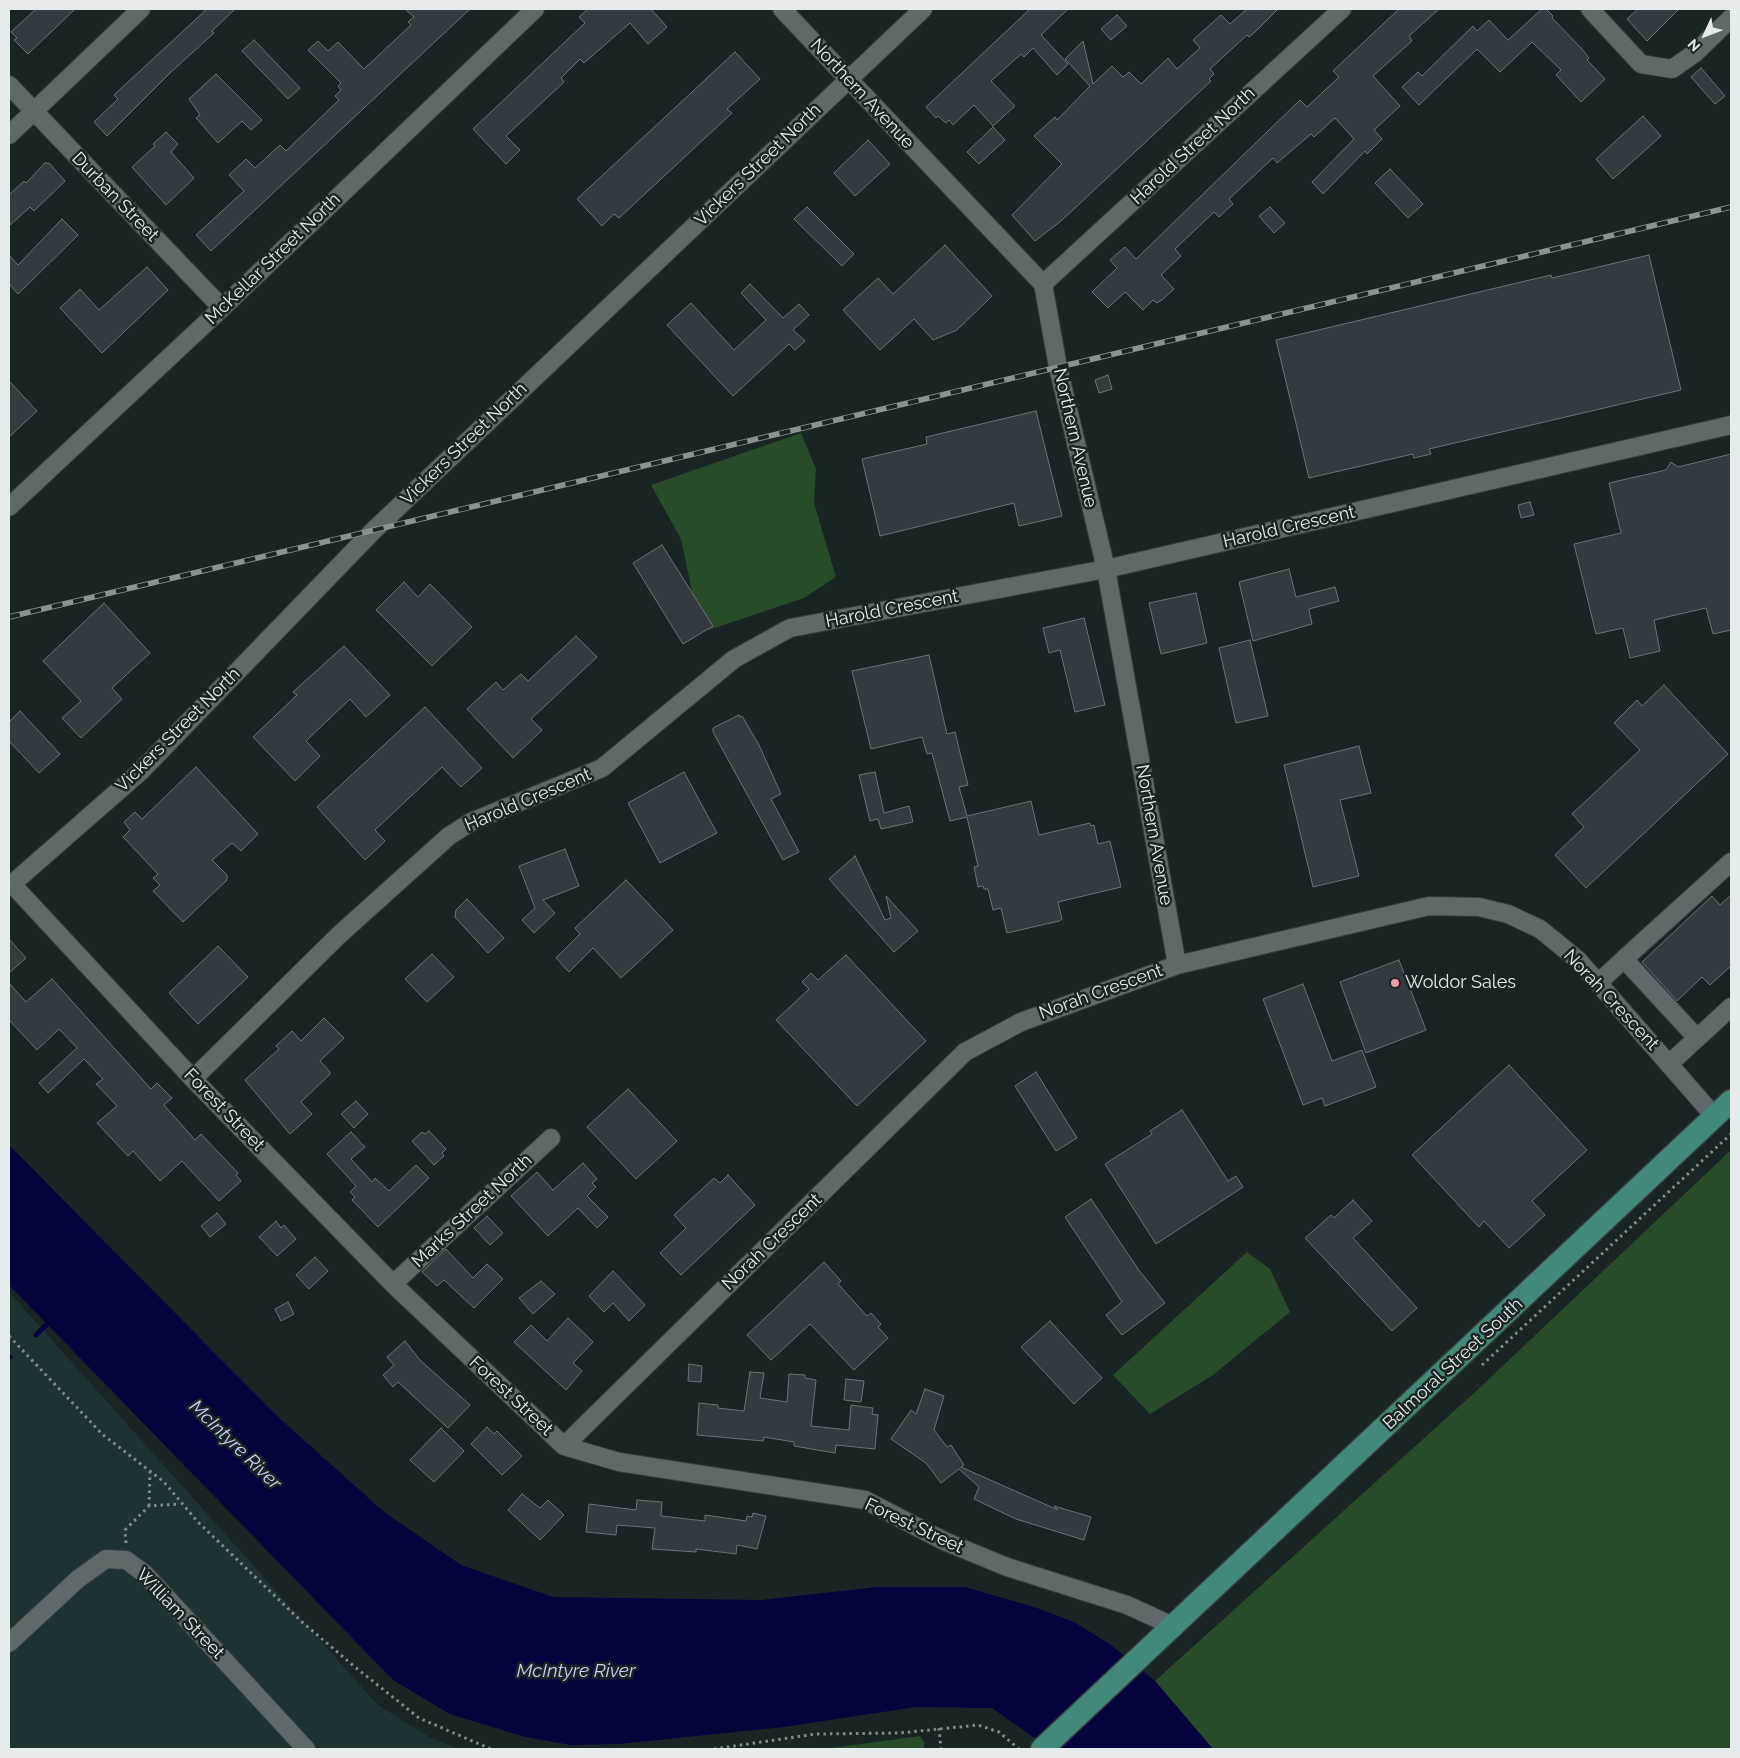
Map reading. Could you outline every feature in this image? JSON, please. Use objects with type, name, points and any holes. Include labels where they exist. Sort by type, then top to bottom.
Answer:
[{"type":"main road","name":"Balmoral Street South","points":[[1042,1749],[1731,1102]]},
{"type":"street","points":[[9,135],[141,9]]},
{"type":"street","name":"McKellar Street North","points":[[14,501],[222,308],[535,9]]},
{"type":"street","name":"Northern Avenue","points":[[782,9],[1043,284],[1058,367],[1106,569],[1177,965]]},
{"type":"street","name":"Vickers Street North","points":[[10,884],[141,771],[374,530],[923,9]]},
{"type":"street","name":"Harold Street North","points":[[1043,284],[1342,9]]},
{"type":"street","points":[[1590,9],[1641,64],[1672,69],[1695,53],[1731,18]]},
{"type":"street","name":"Durban Street","points":[[9,85],[222,308]]},
{"type":"street","name":"Harold Crescent","points":[[193,1079],[339,935],[450,836],[471,822],[602,768],[734,659],[790,628],[1106,569],[1731,425]]},
{"type":"street","points":[[1598,982],[1731,862]]},
{"type":"street","name":"Forest Street","points":[[10,884],[193,1079],[393,1284],[564,1446],[619,1462],[865,1500],[953,1545],[1007,1567],[1127,1605],[1175,1626]]},
{"type":"street","name":"Norah Crescent","points":[[564,1446],[965,1052],[1021,1022],[1177,965],[1429,906],[1479,907],[1508,914],[1540,929],[1578,960],[1715,1117]]},
{"type":"street","points":[[1624,959],[1697,1038]]},
{"type":"street","points":[[1669,1064],[1731,1007]]},
{"type":"street","name":"Marks Street North","points":[[393,1284],[551,1138]]},
{"type":"street","name":"William Street","points":[[13,1639],[78,1579],[106,1559],[126,1560],[145,1574],[306,1749]]},
{"type":"path","points":[[9,1336],[102,1434],[164,1482],[197,1522],[302,1622],[393,1699],[419,1718],[491,1749]]},
{"type":"path","points":[[126,1560],[126,1530],[149,1506],[150,1472]]},
{"type":"path","points":[[149,1506],[181,1504]]},
{"type":"path","points":[[714,1749],[816,1734],[900,1733],[978,1725],[999,1732],[1019,1749]]},
{"type":"path","points":[[939,1728],[941,1749]]},
{"type":"shaded area","points":[[9,1292],[378,1705],[431,1738],[459,1749],[9,1749]]},
{"type":"green space","points":[[801,433],[816,469],[814,503],[836,577],[804,598],[709,630],[698,620],[681,539],[651,485]]},
{"type":"green space","points":[[1731,1150],[1731,1749],[1213,1749],[1155,1681],[1473,1394]]},
{"type":"green space","points":[[1247,1252],[1270,1269],[1290,1312],[1213,1375],[1150,1414],[1113,1375]]},
{"type":"green space","points":[[920,1736],[925,1743],[923,1749],[824,1749]]},
{"type":"water","name":"McIntyre River","points":[[9,1145],[276,1415],[384,1512],[461,1565],[553,1597],[761,1600],[877,1587],[965,1587],[1037,1608],[1074,1622],[1111,1645],[1155,1681],[1213,1749],[1050,1749],[992,1708],[916,1707],[784,1727],[619,1744],[571,1745],[525,1737],[450,1714],[393,1680],[9,1285]]},
{"type":"building","points":[[36,9],[75,9],[28,54],[14,40],[17,38],[11,32]]},
{"type":"building","points":[[207,9],[235,9],[212,31],[214,33],[171,72],[107,136],[94,122],[118,99],[114,95]]},
{"type":"building","points":[[405,9],[470,9],[211,251],[196,235],[244,191],[229,175],[246,159],[255,168],[280,145],[286,151],[339,100],[335,96],[341,90],[338,86],[341,83],[308,50],[318,41],[328,51],[338,42],[364,69],[411,25],[408,22],[414,17]]},
{"type":"building","points":[[588,9],[651,9],[667,27],[648,44],[630,23],[584,63],[580,59],[561,78],[564,82],[506,136],[520,150],[506,164],[473,129],[585,23],[579,17]]},
{"type":"building","points":[[1030,9],[1068,9],[1041,35],[1068,64],[1057,75],[1033,48],[1024,57],[1021,54],[991,81],[1015,106],[993,126],[974,105],[953,125],[949,120],[946,123],[938,116],[936,118],[926,107]]},
{"type":"building","points":[[1247,9],[1278,9],[1254,33],[1249,37],[1247,35],[1210,69],[1214,74],[1209,79],[1211,81],[1061,221],[1035,241],[1012,215],[1062,164],[1034,136],[1055,117],[1057,120],[1090,86],[1065,59],[1083,41],[1093,84],[1112,66],[1123,77],[1129,72],[1141,84],[1168,58],[1177,69],[1200,48],[1193,40],[1221,15],[1230,24]]},
{"type":"building","points":[[1399,9],[1439,9],[1409,36],[1412,41],[1373,76],[1400,106],[1374,130],[1382,139],[1367,154],[1365,151],[1323,194],[1312,182],[1354,139],[1335,118],[1314,137],[1311,134],[1277,163],[1273,158],[1229,199],[1233,204],[1219,217],[1214,212],[1175,249],[1181,256],[1161,275],[1174,289],[1162,300],[1157,303],[1153,300],[1143,310],[1125,292],[1108,308],[1092,292],[1117,268],[1110,260],[1125,247],[1136,259],[1300,100],[1307,107],[1339,77],[1333,71]]},
{"type":"building","points":[[1542,9],[1546,9],[1553,16],[1552,18],[1582,49],[1589,58],[1587,60],[1605,79],[1581,102],[1556,75],[1561,70],[1532,42],[1500,72],[1477,49],[1419,105],[1402,87],[1418,72],[1422,76],[1473,26],[1477,31],[1489,20],[1508,40]]},
{"type":"building","points":[[1638,9],[1679,9],[1647,41],[1627,19]]},
{"type":"building","points":[[1117,15],[1127,26],[1111,40],[1101,29]]},
{"type":"building","points":[[254,40],[300,88],[288,99],[242,51]]},
{"type":"building","points":[[735,52],[760,79],[727,109],[732,113],[619,218],[614,214],[602,226],[577,199]]},
{"type":"building","points":[[1701,68],[1725,96],[1715,104],[1691,77]]},
{"type":"building","points":[[216,74],[262,120],[251,130],[242,121],[218,143],[196,118],[200,115],[189,99]]},
{"type":"building","points":[[1643,116],[1661,136],[1613,179],[1596,159]]},
{"type":"building","points":[[993,127],[1005,140],[979,164],[967,152]]},
{"type":"building","points":[[166,132],[178,144],[171,152],[194,178],[166,205],[132,167],[155,146],[153,144]]},
{"type":"building","points":[[868,140],[890,164],[855,196],[834,173]]},
{"type":"building","points":[[45,163],[49,163],[65,181],[34,211],[30,207],[9,226],[9,195],[24,181],[26,183]]},
{"type":"building","points":[[1390,169],[1423,204],[1408,218],[1375,183]]},
{"type":"building","points":[[807,207],[854,254],[842,266],[794,219]]},
{"type":"building","points":[[1270,207],[1285,223],[1274,233],[1259,216]]},
{"type":"building","points":[[62,219],[78,235],[18,294],[9,284],[9,255],[18,265]]},
{"type":"building","points":[[945,245],[992,296],[957,330],[933,340],[914,319],[880,350],[843,310],[878,278],[893,294]]},
{"type":"building","points":[[1649,255],[1681,390],[1429,449],[1431,454],[1414,458],[1413,454],[1309,478],[1276,340],[1551,275],[1552,278]]},
{"type":"building","points":[[147,267],[168,290],[102,353],[60,308],[80,289],[99,310]]},
{"type":"building","points":[[750,284],[783,318],[799,304],[809,315],[793,330],[805,341],[795,350],[789,344],[733,396],[667,325],[691,303],[734,350],[766,320],[741,293]]},
{"type":"building","points":[[1108,375],[1112,389],[1099,393],[1095,380]]},
{"type":"building","points":[[9,381],[37,411],[9,437]]},
{"type":"building","points":[[1036,411],[1062,516],[1019,526],[1014,503],[880,536],[862,459],[927,444],[926,437]]},
{"type":"building","points":[[1731,454],[1731,630],[1713,634],[1706,608],[1654,620],[1660,651],[1630,658],[1623,628],[1596,634],[1574,544],[1621,533],[1609,483],[1666,470],[1671,462],[1678,467]]},
{"type":"building","points":[[1530,502],[1534,515],[1521,518],[1518,505]]},
{"type":"building","points":[[662,545],[713,626],[683,644],[633,563]]},
{"type":"building","points":[[1289,569],[1296,597],[1335,587],[1339,601],[1309,609],[1312,624],[1253,641],[1239,582]]},
{"type":"building","points":[[404,582],[418,597],[430,584],[472,627],[432,666],[376,610]]},
{"type":"building","points":[[1196,593],[1207,643],[1161,654],[1149,603]]},
{"type":"building","points":[[104,603],[150,653],[112,688],[122,699],[81,738],[62,718],[81,701],[43,661]]},
{"type":"building","points":[[1084,618],[1105,705],[1075,712],[1060,650],[1049,653],[1043,628]]},
{"type":"building","points":[[576,636],[597,657],[531,719],[542,730],[513,758],[467,709],[496,682],[503,690],[521,674],[528,681]]},
{"type":"building","points":[[1250,640],[1268,716],[1236,723],[1219,648]]},
{"type":"building","points":[[344,646],[390,695],[366,717],[350,699],[306,741],[320,756],[295,781],[253,737],[297,695],[293,692]]},
{"type":"building","points":[[929,655],[947,734],[955,732],[968,785],[959,787],[967,816],[1031,801],[1039,835],[1090,823],[1091,826],[1094,825],[1098,844],[1110,841],[1121,887],[1058,902],[1062,919],[1059,921],[1007,933],[1001,908],[993,910],[988,889],[984,889],[983,886],[978,887],[974,867],[978,866],[967,817],[950,821],[932,753],[927,754],[922,737],[871,749],[852,671]]},
{"type":"building","points":[[1664,685],[1728,754],[1586,888],[1555,855],[1584,827],[1572,814],[1640,750],[1614,723],[1637,700],[1642,706]]},
{"type":"building","points":[[425,707],[482,768],[461,787],[442,767],[375,830],[385,841],[365,860],[317,807]]},
{"type":"building","points":[[20,711],[60,754],[39,773],[9,741],[9,722]]},
{"type":"building","points":[[739,715],[740,717],[742,716],[759,745],[781,794],[771,799],[799,852],[783,860],[713,732],[713,728]]},
{"type":"building","points":[[1359,746],[1371,793],[1340,800],[1359,876],[1313,887],[1284,765]]},
{"type":"building","points":[[196,767],[258,834],[241,851],[232,843],[212,860],[227,875],[227,880],[183,922],[153,891],[160,885],[153,878],[158,874],[123,837],[130,830],[124,822],[135,812],[142,819]]},
{"type":"building","points":[[684,772],[717,833],[660,863],[628,803]]},
{"type":"building","points":[[875,772],[884,813],[909,806],[913,822],[881,829],[878,819],[870,821],[859,775]]},
{"type":"building","points":[[565,849],[579,886],[543,900],[555,913],[534,933],[522,920],[535,908],[519,866]]},
{"type":"building","points":[[855,856],[885,920],[891,918],[886,896],[918,931],[894,952],[829,879]]},
{"type":"building","points":[[626,880],[673,930],[621,978],[593,948],[569,972],[556,958],[580,934],[575,928]]},
{"type":"building","points":[[1731,895],[1731,966],[1710,985],[1702,977],[1677,1001],[1642,962],[1712,896],[1720,905]]},
{"type":"building","points":[[467,899],[504,938],[488,953],[455,917],[456,910]]},
{"type":"building","points":[[9,939],[26,958],[9,973]]},
{"type":"building","points":[[218,946],[248,977],[198,1024],[169,993]]},
{"type":"building","points":[[432,954],[454,977],[427,1002],[405,979]]},
{"type":"building","points":[[846,955],[926,1041],[857,1106],[776,1020],[809,989],[802,982],[811,973],[818,980]]},
{"type":"building","points":[[1399,960],[1426,1030],[1366,1053],[1340,982]]},
{"type":"building","points":[[52,979],[151,1089],[157,1083],[172,1098],[164,1105],[195,1140],[201,1134],[238,1173],[236,1175],[241,1181],[219,1201],[182,1161],[160,1181],[133,1151],[128,1156],[97,1123],[117,1106],[96,1084],[103,1079],[84,1059],[48,1093],[39,1083],[77,1048],[59,1029],[37,1050],[9,1020],[9,983],[26,1002]]},
{"type":"building","points":[[1303,984],[1332,1061],[1362,1050],[1376,1087],[1325,1106],[1322,1098],[1303,1105],[1263,999]]},
{"type":"building","points":[[324,1018],[344,1038],[320,1061],[330,1074],[301,1102],[312,1114],[290,1134],[245,1080],[279,1049],[276,1046],[292,1031],[301,1041]]},
{"type":"building","points":[[1509,1065],[1587,1150],[1532,1201],[1545,1215],[1509,1248],[1484,1221],[1479,1227],[1412,1155]]},
{"type":"building","points":[[1036,1072],[1077,1138],[1056,1151],[1015,1086]]},
{"type":"building","points":[[628,1089],[677,1141],[636,1179],[587,1127]]},
{"type":"building","points":[[356,1101],[368,1114],[354,1128],[341,1114]]},
{"type":"building","points":[[1182,1110],[1228,1181],[1236,1176],[1243,1187],[1156,1244],[1105,1164],[1152,1134],[1150,1131]]},
{"type":"building","points":[[429,1131],[446,1149],[442,1153],[444,1156],[434,1165],[412,1141],[422,1132],[425,1134]]},
{"type":"building","points":[[351,1132],[365,1147],[351,1159],[372,1182],[375,1178],[389,1191],[416,1165],[429,1178],[378,1227],[352,1200],[355,1197],[350,1192],[356,1186],[327,1154]]},
{"type":"building","points":[[583,1163],[597,1179],[592,1183],[596,1187],[587,1196],[608,1217],[597,1228],[578,1208],[548,1236],[511,1196],[537,1172],[553,1190]]},
{"type":"building","points":[[728,1175],[755,1205],[681,1275],[660,1253],[686,1228],[674,1215],[714,1178],[720,1183]]},
{"type":"building","points":[[1091,1199],[1138,1269],[1165,1303],[1122,1335],[1106,1315],[1122,1302],[1065,1217]]},
{"type":"building","points":[[1353,1200],[1372,1221],[1353,1238],[1417,1308],[1392,1331],[1305,1238],[1331,1215],[1334,1218]]},
{"type":"building","points":[[217,1213],[226,1224],[210,1237],[201,1226]]},
{"type":"building","points":[[487,1216],[503,1233],[490,1245],[474,1228]]},
{"type":"building","points":[[276,1221],[281,1228],[284,1225],[296,1239],[277,1256],[259,1237]]},
{"type":"building","points":[[446,1249],[473,1278],[487,1264],[503,1279],[474,1308],[444,1280],[437,1286],[422,1272]]},
{"type":"building","points":[[315,1257],[328,1271],[309,1289],[296,1275]]},
{"type":"building","points":[[824,1262],[841,1281],[838,1284],[867,1316],[871,1313],[881,1324],[878,1327],[888,1338],[854,1370],[810,1324],[771,1360],[747,1335]]},
{"type":"building","points":[[613,1271],[645,1305],[629,1321],[613,1303],[604,1312],[589,1296]]},
{"type":"building","points":[[541,1281],[555,1294],[533,1314],[519,1298]]},
{"type":"building","points":[[288,1302],[294,1314],[281,1321],[275,1309]]},
{"type":"building","points":[[568,1318],[593,1342],[573,1363],[582,1371],[566,1390],[514,1342],[531,1325],[547,1341]]},
{"type":"building","points":[[1050,1321],[1102,1378],[1074,1404],[1021,1347]]},
{"type":"building","points":[[405,1341],[420,1360],[470,1405],[448,1428],[398,1382],[393,1387],[383,1375],[394,1365],[387,1357]]},
{"type":"building","points":[[689,1364],[702,1366],[701,1382],[688,1381]]},
{"type":"building","points":[[750,1372],[764,1373],[760,1398],[787,1402],[789,1374],[805,1375],[805,1378],[816,1380],[811,1426],[849,1430],[851,1405],[873,1408],[872,1414],[878,1415],[875,1449],[836,1445],[835,1453],[794,1446],[794,1442],[764,1437],[763,1441],[697,1435],[699,1403],[718,1405],[718,1408],[744,1411]]},
{"type":"building","points":[[846,1379],[864,1381],[861,1402],[844,1400]]},
{"type":"building","points":[[925,1389],[944,1396],[934,1430],[947,1447],[951,1445],[964,1465],[961,1467],[1058,1510],[1054,1506],[1091,1517],[1084,1540],[1016,1519],[974,1499],[979,1487],[959,1469],[941,1483],[926,1463],[891,1439],[911,1410],[916,1414]]},
{"type":"building","points":[[487,1427],[494,1434],[497,1431],[522,1456],[502,1475],[471,1444]]},
{"type":"building","points":[[441,1428],[464,1451],[434,1482],[410,1460]]},
{"type":"building","points":[[522,1494],[540,1508],[548,1500],[564,1515],[540,1540],[508,1510]]},
{"type":"building","points":[[637,1500],[662,1502],[661,1516],[705,1521],[705,1515],[746,1521],[747,1516],[752,1517],[753,1513],[766,1516],[757,1549],[737,1545],[736,1554],[696,1549],[696,1552],[652,1549],[655,1528],[617,1525],[616,1535],[586,1532],[589,1504],[636,1510]]},
{"type":"waterway","points":[[36,1335],[50,1321]]},
{"type":"railway","points":[[9,617],[1731,207]]},
{"type":"place","name":"Woldor Sales","points":[[1395,983]]}]
